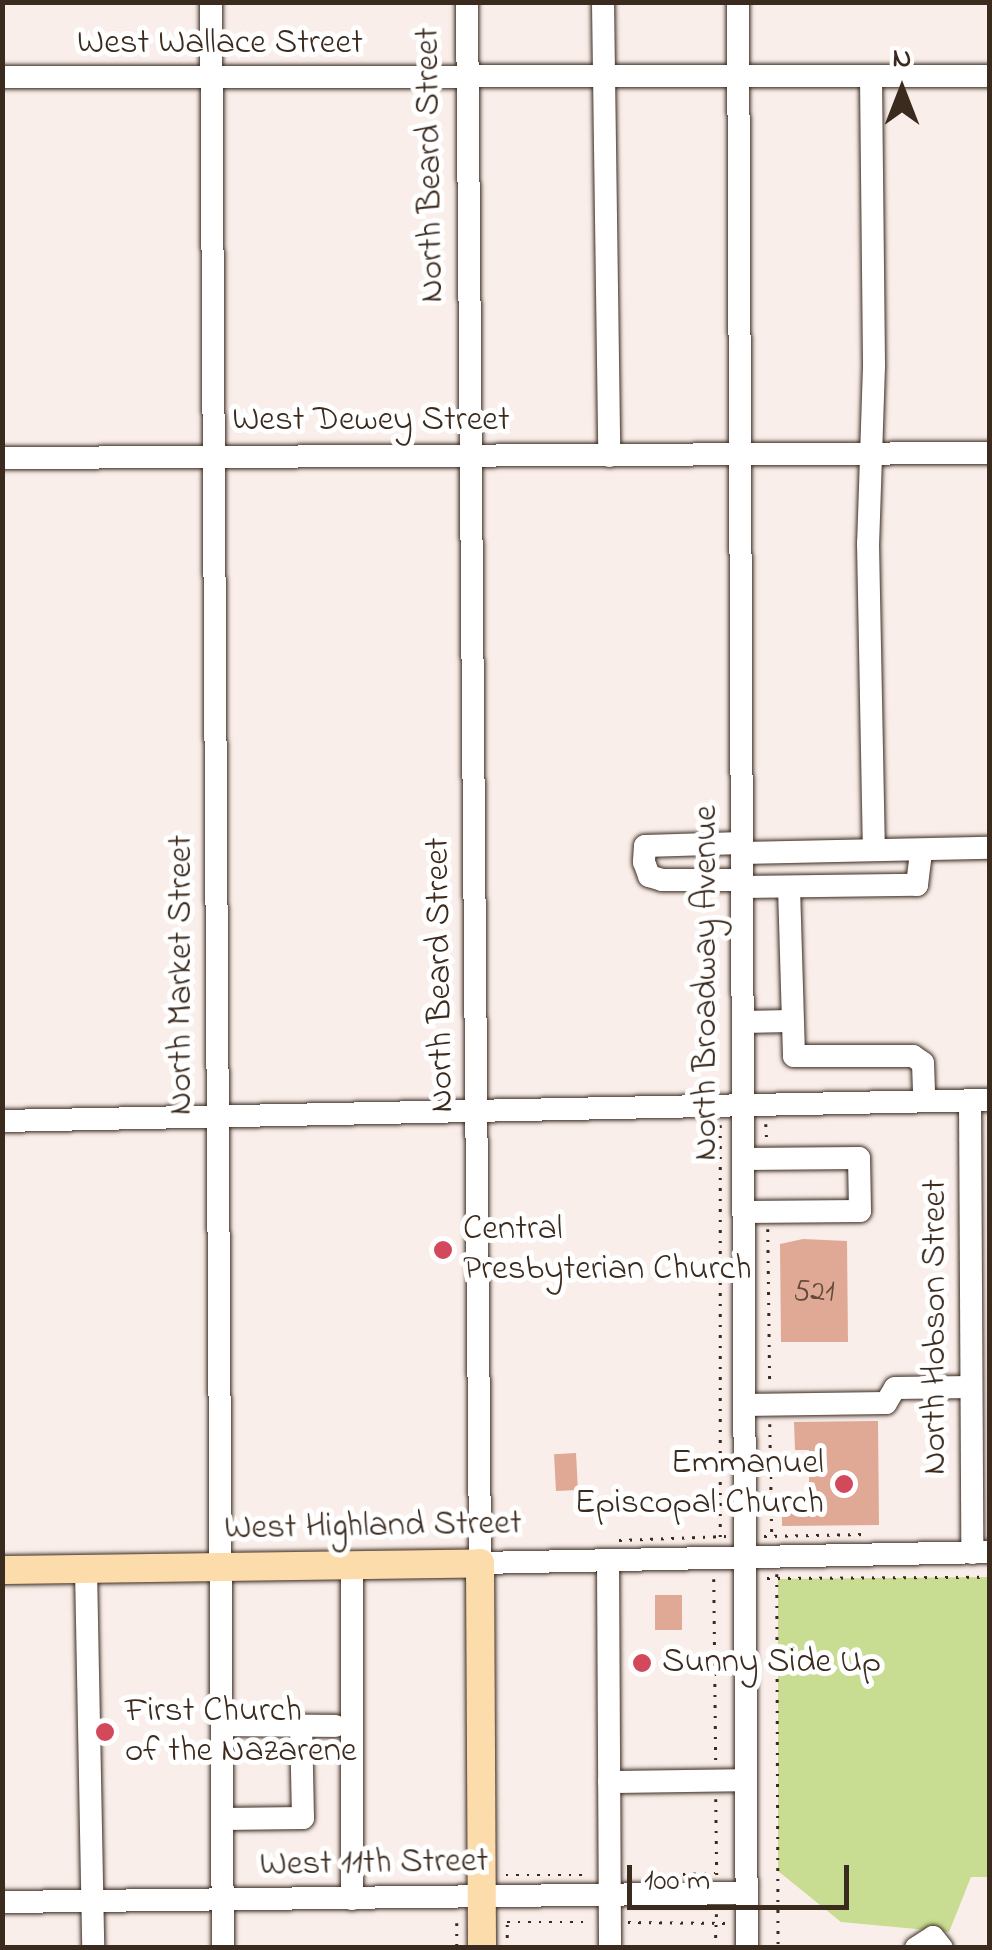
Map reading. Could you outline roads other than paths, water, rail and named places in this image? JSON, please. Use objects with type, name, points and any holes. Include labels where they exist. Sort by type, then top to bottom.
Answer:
[{"type":"main road","name":"West Highland Street","points":[[2,1570],[480,1563]]},
{"type":"main road","name":"North Beard Street","points":[[480,1563],[482,1948]]},
{"type":"street","name":"North Market Street","points":[[211,2],[223,1948]]},
{"type":"street","name":"North Beard Street","points":[[467,2],[480,1110],[480,1563]]},
{"type":"street","points":[[602,2],[609,456]]},
{"type":"street","name":"North Broadway Avenue","points":[[738,2],[743,1104],[755,1158],[756,1212],[744,1404],[747,1948]]},
{"type":"street","name":"West Wallace Street","points":[[2,78],[990,76]]},
{"type":"street","points":[[871,78],[872,454],[868,543],[874,850]]},
{"type":"street","name":"West Dewey Street","points":[[2,458],[990,453]]},
{"type":"street","points":[[921,850],[916,884],[789,887],[662,880],[649,876],[644,862],[645,846],[990,848]]},
{"type":"street","points":[[789,887],[794,1056],[912,1056],[923,1064],[924,1101]]},
{"type":"street","points":[[743,1022],[790,1021]]},
{"type":"street","points":[[2,1120],[980,1100]]},
{"type":"street","name":"North Hobson Street","points":[[980,1100],[972,1387],[981,1553]]},
{"type":"street","points":[[755,1158],[859,1158],[860,1211],[756,1212]]},
{"type":"street","points":[[744,1404],[886,1403],[895,1388],[972,1387]]},
{"type":"street","name":"West Highland Street","points":[[480,1563],[981,1553]]},
{"type":"street","points":[[608,1560],[610,1948]]},
{"type":"street","points":[[352,1565],[352,1899]]},
{"type":"street","points":[[86,1569],[93,1948]]},
{"type":"street","points":[[223,1725],[336,1726]]},
{"type":"street","points":[[223,1819],[303,1818],[301,1725]]},
{"type":"street","points":[[609,1782],[746,1780]]},
{"type":"street","name":"West 11th Street","points":[[2,1902],[482,1897],[609,1885],[747,1884]]},
{"type":"street","points":[[916,1948],[932,1936],[942,1948]]},
{"type":"place","name":"Central Presbyterian Church","points":[[443,1250]]},
{"type":"place","name":"Emmanuel Episcopal Church","points":[[844,1484]]},
{"type":"place","name":"Sunny Side Up","points":[[642,1663]]},
{"type":"place","name":"First Church of the Nazarene","points":[[105,1732]]}]
